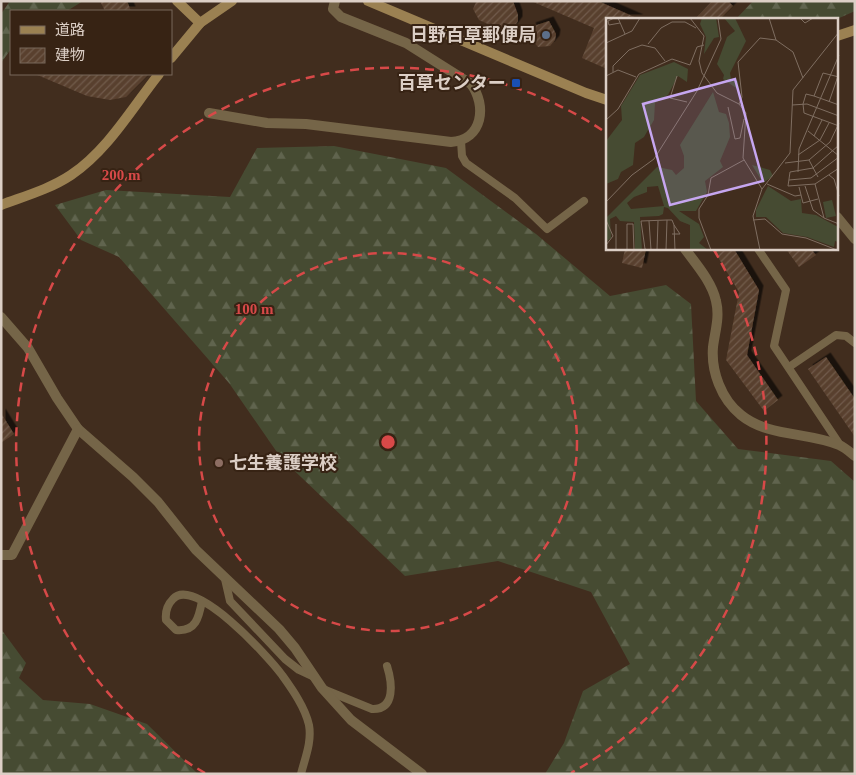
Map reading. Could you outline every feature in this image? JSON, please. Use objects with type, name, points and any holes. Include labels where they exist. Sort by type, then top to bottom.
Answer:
[{"type":"street","points":[[177,1],[200,23]]},
{"type":"street","points":[[172,57],[200,23],[232,1]]},
{"type":"street","points":[[209,113],[267,123],[306,124],[451,142],[461,142],[473,132],[481,114],[477,92],[471,84],[406,43],[341,18],[333,9],[335,1]]},
{"type":"street","points":[[368,1],[586,93],[606,100]]},
{"type":"street","points":[[838,36],[855,30]]},
{"type":"street","points":[[1,205],[47,188],[72,174],[103,146],[158,75]]},
{"type":"street","points":[[838,219],[855,239]]},
{"type":"street","points":[[686,250],[707,281],[716,300],[718,318],[713,348],[714,368],[727,400],[740,415],[765,428],[840,445],[855,456]]},
{"type":"street","points":[[1,317],[28,348],[57,398],[78,429],[140,483],[158,502],[196,550],[279,629],[322,688],[350,720],[422,774]]},
{"type":"street","points":[[1,555],[12,555],[78,429]]},
{"type":"lane","points":[[461,142],[462,156],[466,163],[515,198],[547,229],[584,201]]},
{"type":"lane","points":[[759,250],[786,290],[774,346],[840,445]]},
{"type":"lane","points":[[788,367],[836,335],[846,336],[855,343]]},
{"type":"lane","points":[[225,579],[230,601],[285,659],[314,677]]},
{"type":"lane","points":[[202,601],[196,624],[190,629],[176,630],[166,620],[168,604],[175,596],[181,594],[202,601],[252,640],[281,673],[301,706],[308,724],[308,749],[301,774]]},
{"type":"lane","points":[[252,640],[260,633]]},
{"type":"lane","points":[[322,688],[372,709],[380,709],[388,704],[391,693],[391,678],[387,666]]},
{"type":"green space","points":[[10,1],[83,1],[69,10],[10,10],[10,50],[1,63],[1,14]]},
{"type":"green space","points":[[753,1],[855,1],[855,11],[838,19],[737,18]]},
{"type":"green space","points":[[334,146],[446,168],[536,234],[610,296],[666,285],[691,304],[696,401],[738,449],[831,461],[855,482],[855,774],[545,774],[564,743],[583,691],[630,664],[591,592],[498,561],[405,576],[281,458],[229,383],[119,257],[81,240],[55,205],[106,190],[230,197],[257,148]]},
{"type":"green space","points":[[1,629],[26,663],[19,678],[43,700],[90,704],[147,724],[198,774],[1,774]]},
{"type":"building","points":[[100,1],[127,1],[131,10],[104,10]]},
{"type":"building","points":[[513,1],[518,21],[513,28],[499,29],[479,20],[473,9],[476,2]]},
{"type":"building","points":[[531,1],[598,1],[637,18],[606,18],[606,69],[582,58],[594,28]]},
{"type":"building","points":[[712,1],[728,1],[733,6],[721,18],[696,18]]},
{"type":"building","points":[[549,21],[556,34],[555,40],[550,46],[538,47],[533,41],[534,33],[531,27]]},
{"type":"building","points":[[37,75],[148,75],[126,97],[110,100],[87,96]]},
{"type":"building","points":[[625,250],[646,250],[642,268],[622,263]]},
{"type":"building","points":[[714,250],[735,250],[759,290],[747,355],[778,400],[764,411],[726,360],[739,292]]},
{"type":"building","points":[[787,250],[812,250],[816,255],[799,267]]},
{"type":"building","points":[[826,357],[855,399],[855,437],[808,369]]},
{"type":"building","points":[[1,413],[14,434],[1,443]]},
{"type":"place","name":"日野百草郵便局","points":[[546,35]]},
{"type":"place","name":"百草センター","points":[[516,83]]},
{"type":"place","name":"七生養護学校","points":[[219,463]]}]
